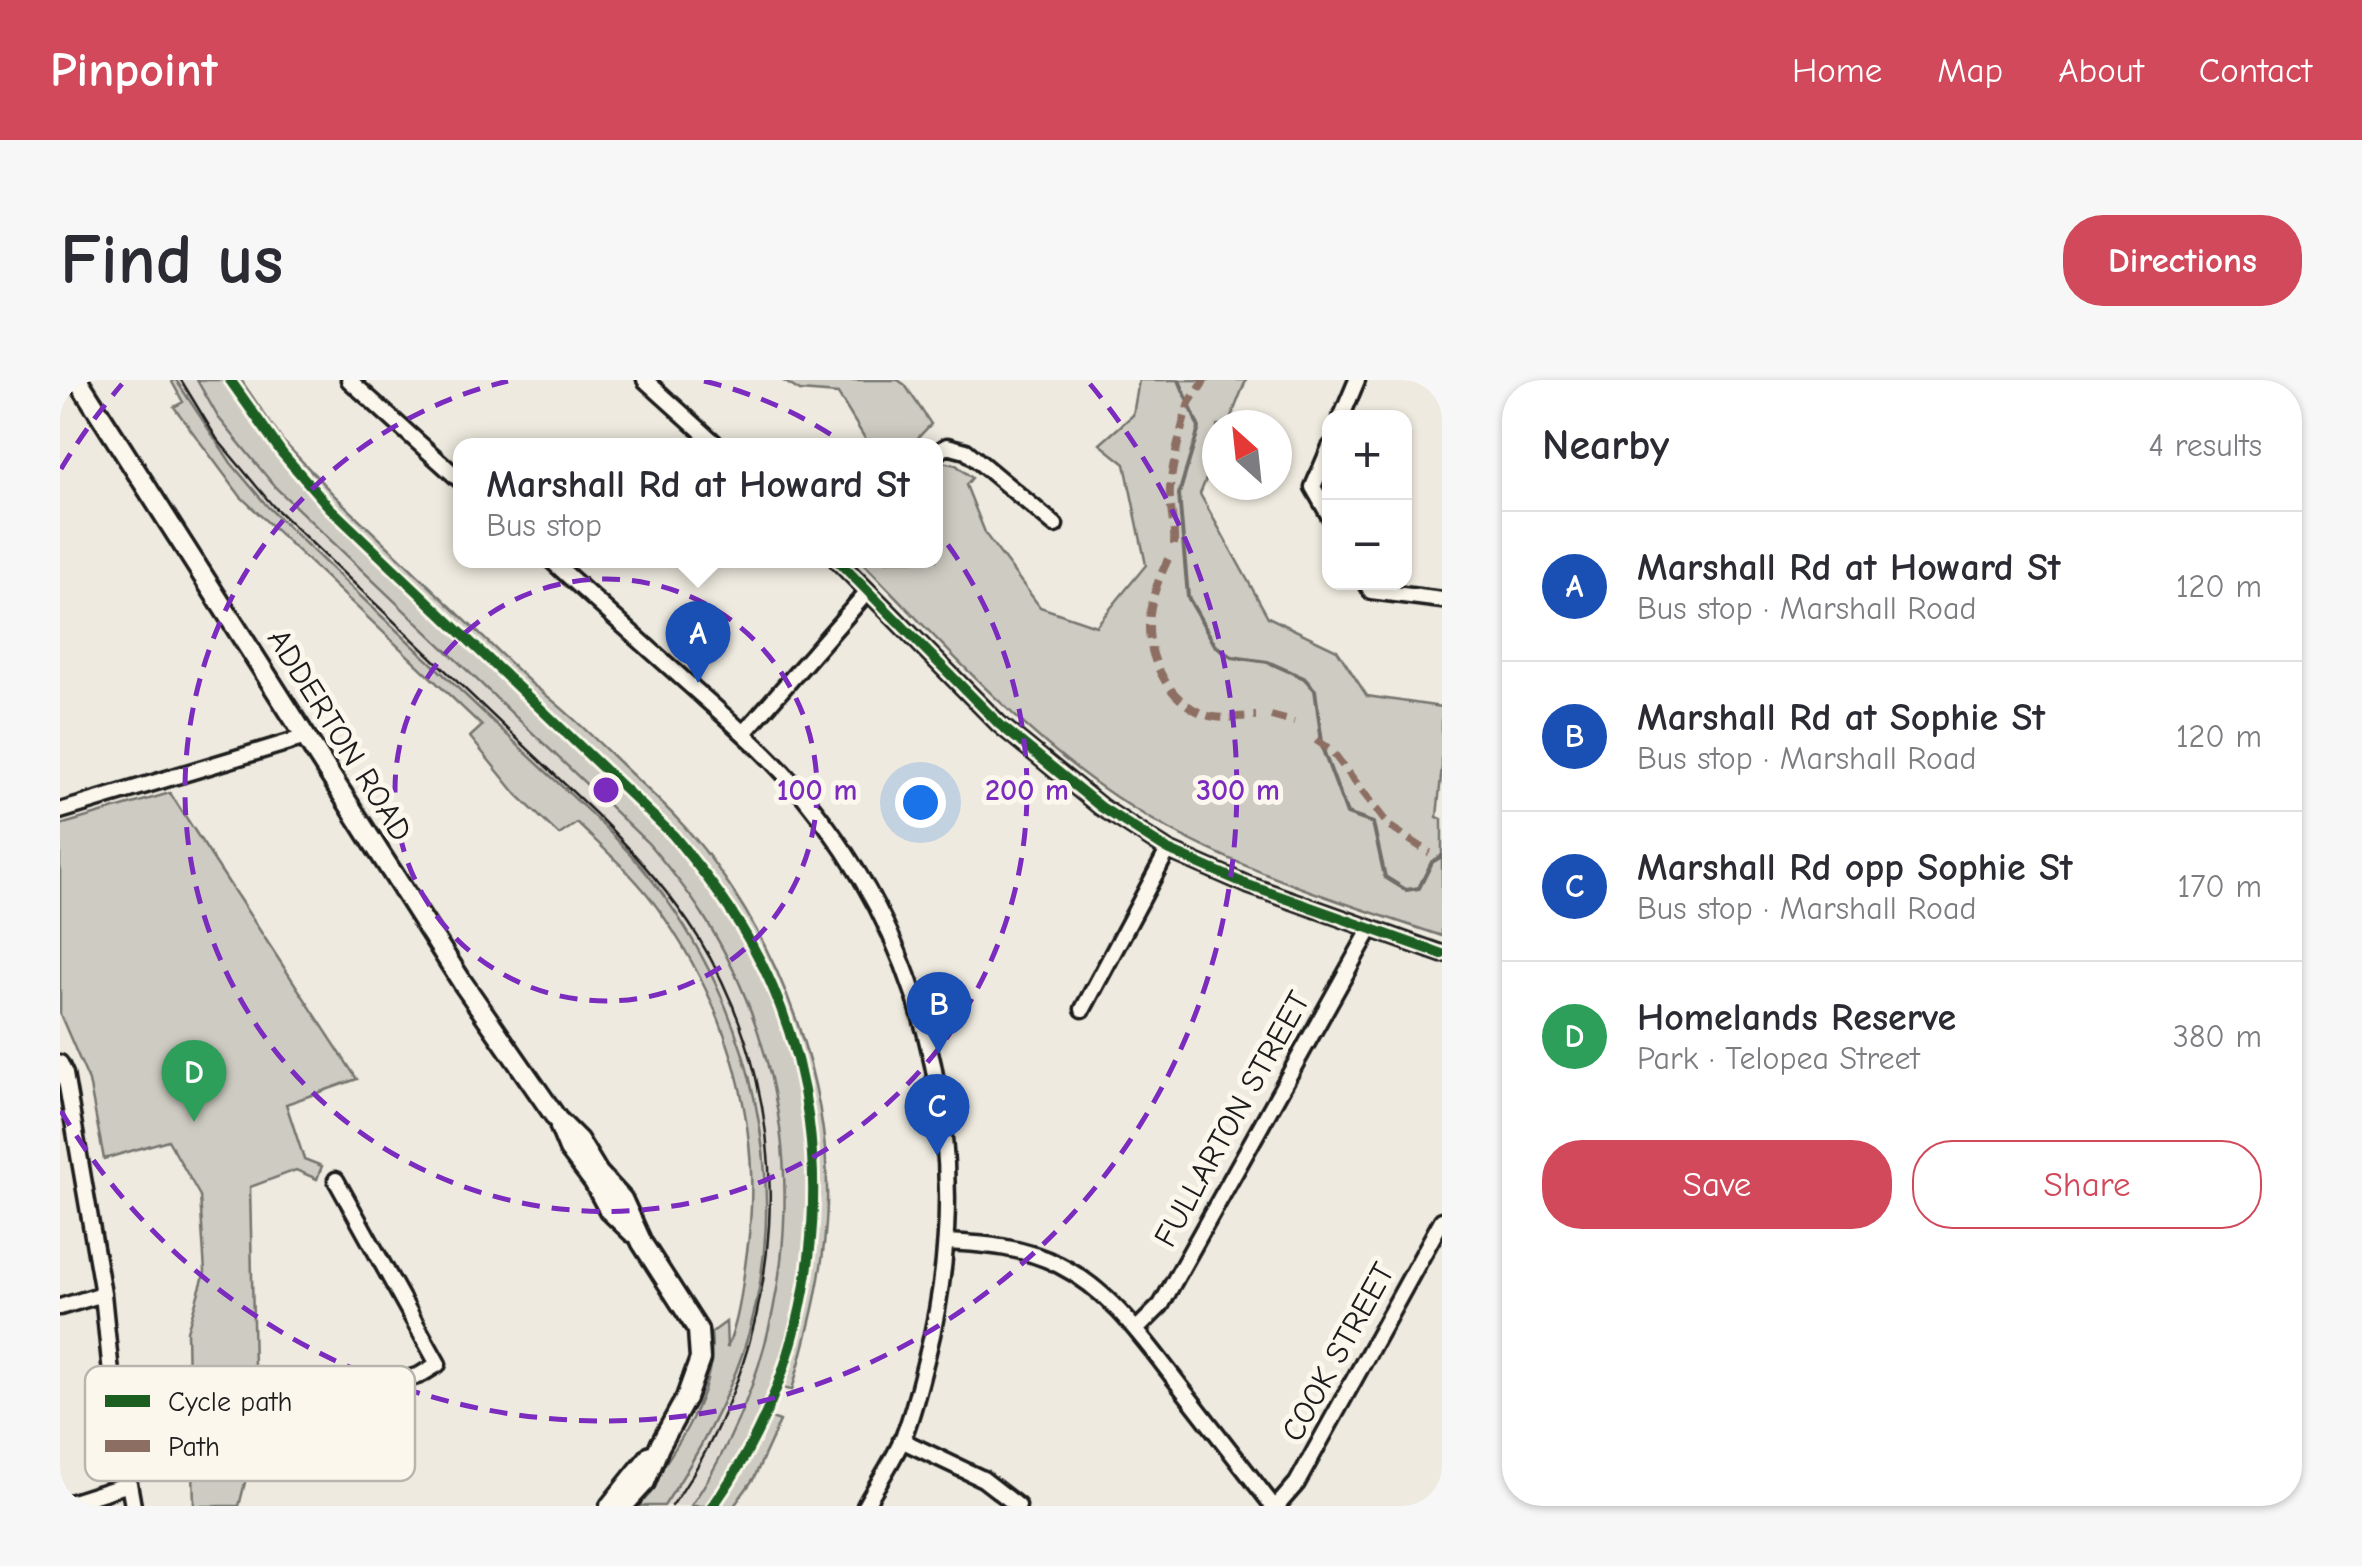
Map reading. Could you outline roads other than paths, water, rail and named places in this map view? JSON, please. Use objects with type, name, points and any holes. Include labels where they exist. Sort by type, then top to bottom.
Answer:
[{"type":"main road","name":"ADDERTON ROAD","points":[[78,380],[462,982],[557,1119],[566,1143],[609,1210],[642,1243],[690,1314],[700,1344],[696,1374],[644,1482],[623,1506]]},
{"type":"main road","name":"ADDERTON ROAD","points":[[610,1506],[658,1447]]},
{"type":"street","points":[[349,380],[453,474]]},
{"type":"street","points":[[645,380],[709,438]]},
{"type":"street","points":[[1345,410],[1357,380]]},
{"type":"street","points":[[943,449],[947,446],[966,451],[1055,525]]},
{"type":"street","points":[[1322,465],[1313,487],[1322,503]]},
{"type":"street","points":[[560,568],[744,733],[806,798],[874,901],[908,974],[938,1082],[946,1150],[946,1242],[932,1338],[902,1440],[865,1506]]},
{"type":"street","points":[[846,568],[1016,740],[1101,807],[1168,850],[1270,894],[1442,954]]},
{"type":"street","points":[[1370,590],[1442,600]]},
{"type":"street","points":[[744,733],[868,591]]},
{"type":"street","points":[[60,810],[306,737]]},
{"type":"street","points":[[1083,1010],[1168,850]]},
{"type":"street","name":"FULLARTON STREET","points":[[1136,1330],[1161,1305],[1370,930]]},
{"type":"street","points":[[62,1071],[102,1294],[109,1366]]},
{"type":"street","points":[[336,1180],[438,1364],[415,1377]]},
{"type":"street","name":"COOK STREET","points":[[1275,1506],[1297,1483],[1442,1220]]},
{"type":"street","points":[[946,1242],[1012,1248],[1060,1266],[1095,1288],[1136,1330],[1275,1506]]},
{"type":"street","points":[[60,1307],[102,1294]]},
{"type":"street","points":[[902,1440],[983,1478],[1018,1506]]},
{"type":"street","points":[[60,1506],[119,1481]]},
{"type":"street","points":[[129,1481],[133,1506]]},
{"type":"waterway","points":[[1179,380],[1199,428],[1179,494],[1188,597],[1215,645],[1232,657],[1268,662],[1304,678],[1315,690],[1323,750],[1347,814],[1373,823],[1385,877],[1406,890],[1419,888],[1432,862],[1442,856]]},
{"type":"tram line","points":[[181,380],[217,439],[273,506],[637,857],[698,937],[733,1005],[756,1077],[768,1151],[769,1225],[760,1299],[740,1372],[711,1441],[672,1506]]},
{"type":"place","name":"Marshall Rd at Howard St","points":[[698,683]]},
{"type":"place","name":"Marshall Rd at Sophie St","points":[[939,1054]]},
{"type":"place","name":"Homelands Reserve","points":[[194,1122]]},
{"type":"place","name":"Marshall Rd opp Sophie St","points":[[937,1156]]}]
